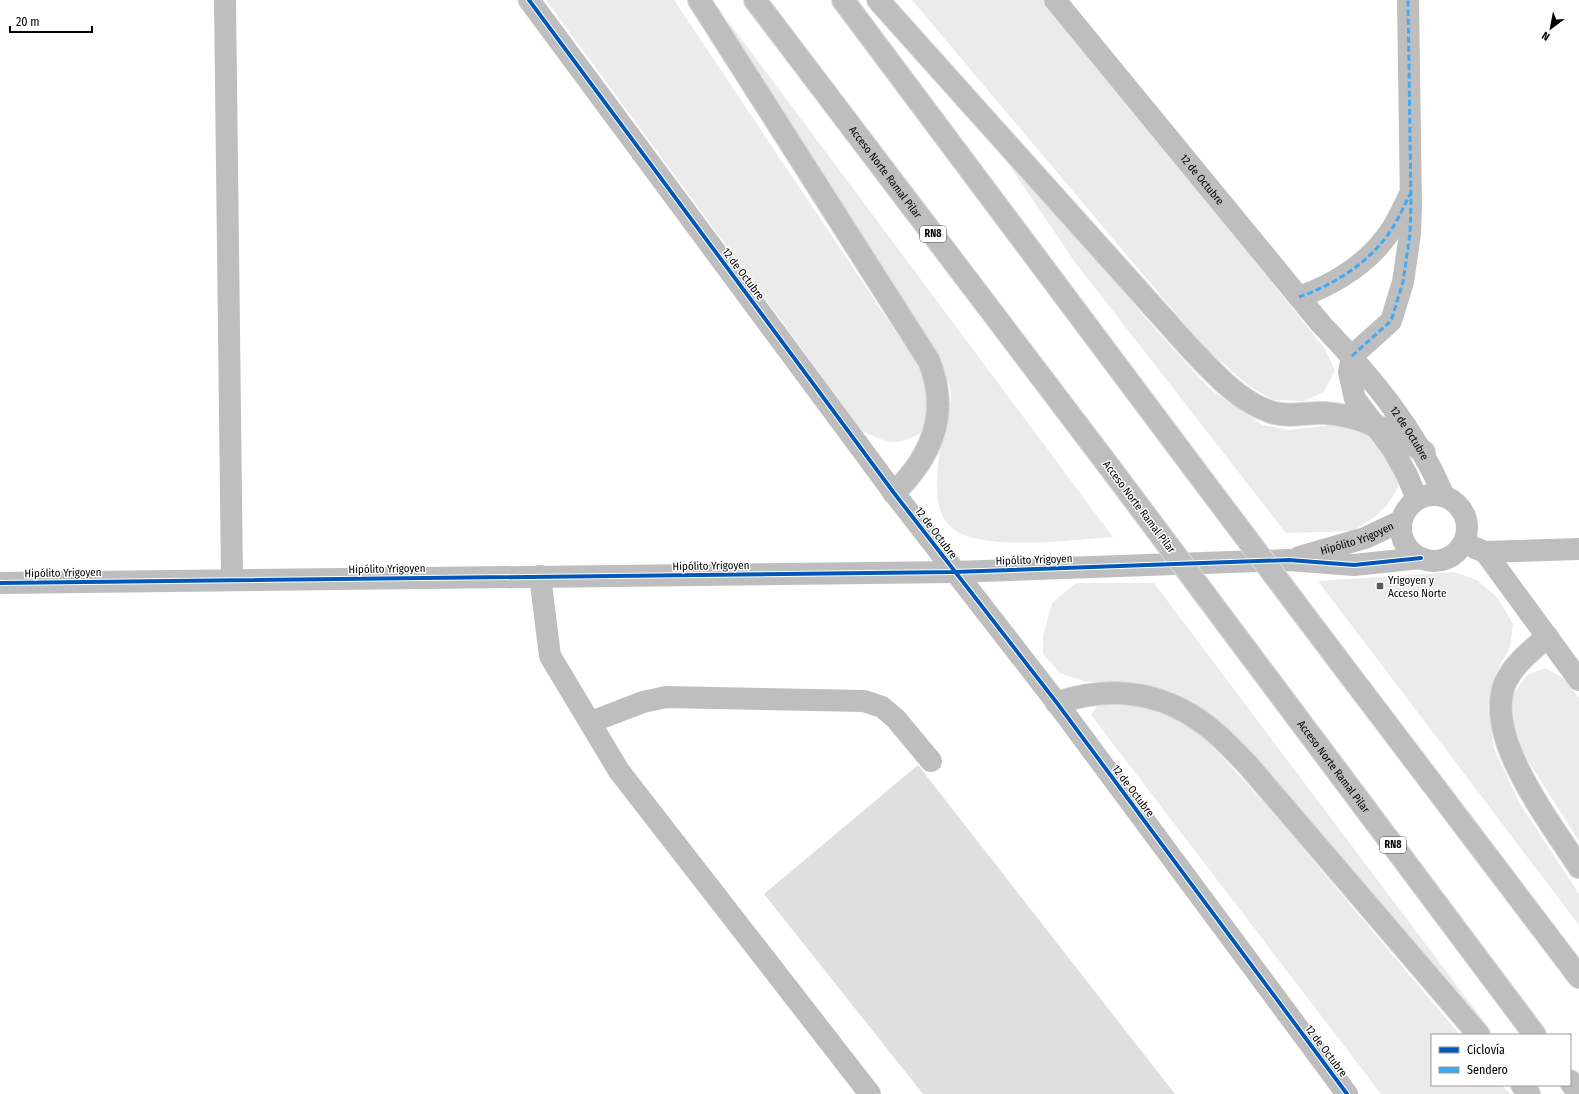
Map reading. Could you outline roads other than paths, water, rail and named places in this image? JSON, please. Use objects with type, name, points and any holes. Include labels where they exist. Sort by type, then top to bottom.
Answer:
[{"type":"main road","points":[[226,0],[232,579]]},
{"type":"main road","name":"12 de Octubre","points":[[529,0],[894,493],[1057,703],[1347,1094]]},
{"type":"main road","points":[[699,0],[929,362],[938,391],[936,429],[925,454],[917,466],[894,493]]},
{"type":"main road","name":"Acceso Norte Ramal Pilar","points":[[755,0],[1111,469],[1534,1034]]},
{"type":"main road","points":[[843,0],[1195,470],[1579,977]]},
{"type":"main road","points":[[878,0],[1190,348],[1240,394],[1257,406],[1279,414],[1326,413],[1355,418],[1399,437],[1424,452]]},
{"type":"main road","name":"12 de Octubre","points":[[1055,0],[1299,297],[1352,356],[1413,434],[1424,452],[1444,496]]},
{"type":"main road","points":[[1352,356],[1391,321],[1403,282],[1410,234],[1411,192],[1408,0]]},
{"type":"main road","points":[[1299,297],[1318,290],[1342,278],[1376,248],[1393,227],[1411,192]]},
{"type":"main road","name":"12 de Octubre","points":[[1352,356],[1349,372],[1352,391],[1366,414],[1376,426],[1402,465],[1417,499]]},
{"type":"main road","points":[[1435,494],[1444,496],[1460,507],[1464,515],[1467,524],[1464,543],[1450,557],[1430,561],[1413,554],[1404,543],[1400,530],[1401,521],[1409,504],[1417,499],[1435,494]]},
{"type":"main road","name":"Hipólito Yrigoyen","points":[[1289,560],[1365,538],[1401,521]]},
{"type":"main road","points":[[1464,543],[1485,552],[1579,549]]},
{"type":"main road","points":[[1485,552],[1579,680]]},
{"type":"main road","name":"Hipólito Yrigoyen","points":[[0,583],[232,579],[954,572],[1289,560],[1354,566],[1421,558]]},
{"type":"main road","points":[[540,576],[550,656],[591,722],[619,771],[870,1094]]},
{"type":"main road","points":[[1547,637],[1511,672],[1502,693],[1500,717],[1508,748],[1518,768],[1579,867]]},
{"type":"main road","points":[[1057,703],[1093,693],[1118,692],[1134,694],[1150,697],[1181,709],[1207,726],[1247,764],[1478,1034]]},
{"type":"main road","points":[[591,722],[643,702],[666,697],[864,701],[882,707],[896,719],[931,761]]},
{"type":"main road","points":[[1571,1083],[1579,1094]]},
{"type":"main road","points":[[1523,1086],[1529,1094]]},
{"type":"place","name":"Yrigoyen y Acceso Norte","points":[[1380,586]]}]
